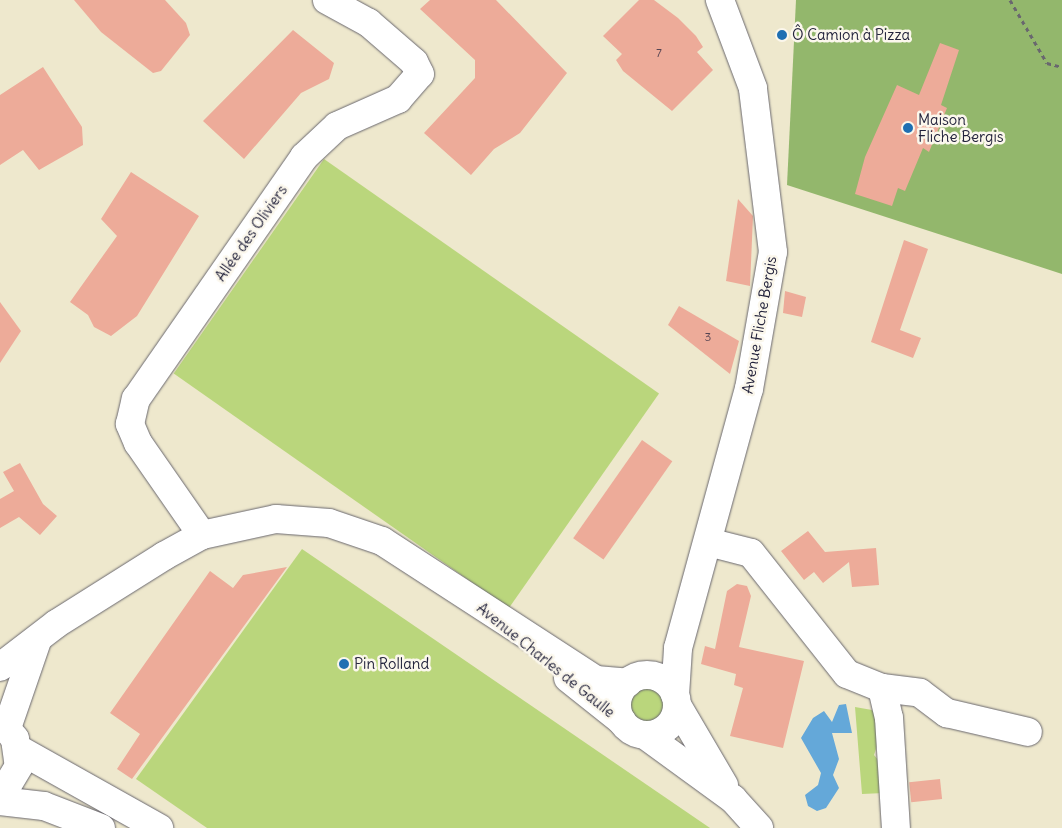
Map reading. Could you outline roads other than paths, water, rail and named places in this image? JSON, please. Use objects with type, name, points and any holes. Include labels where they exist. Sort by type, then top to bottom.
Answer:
[{"type":"street","name":"Allée des Oliviers","points":[[202,536],[138,443],[130,424],[136,399],[304,156],[337,126],[398,99],[420,74],[414,62],[369,23],[327,0]]},
{"type":"street","name":"Avenue Fliche Bergis","points":[[676,700],[678,648],[749,389],[772,252],[752,88],[720,0]]},
{"type":"street","name":"Avenue Charles de Gaulle","points":[[0,667],[89,602],[202,536],[276,519],[329,523],[382,541],[596,680],[635,679]]},
{"type":"street","points":[[708,542],[751,553],[847,674],[882,688],[920,693],[947,713],[1028,732]]},
{"type":"street","name":"Avenue Charles de Gaulle","points":[[469,598],[622,721]]},
{"type":"street","points":[[36,641],[8,733],[15,780],[0,799],[44,806],[101,828]]},
{"type":"street","points":[[678,648],[635,679],[617,703],[622,721],[645,735],[733,799]]},
{"type":"street","points":[[635,679],[662,679],[733,799],[758,828]]},
{"type":"street","points":[[882,688],[889,718],[896,828]]},
{"type":"street","points":[[645,735],[670,724],[676,700]]},
{"type":"street","points":[[8,733],[159,828]]},
{"type":"water","points":[[846,704],[852,733],[832,733],[839,759],[833,775],[839,788],[826,808],[817,811],[808,806],[805,795],[818,785],[821,773],[801,738],[813,718],[824,711],[832,722],[839,705]]},
{"type":"place","name":"Ô Camion à Pizza","points":[[782,35]]},
{"type":"place","name":"Maison Fliche Bergis","points":[[908,128]]},
{"type":"place","name":"Pin Rolland","points":[[344,664]]}]
